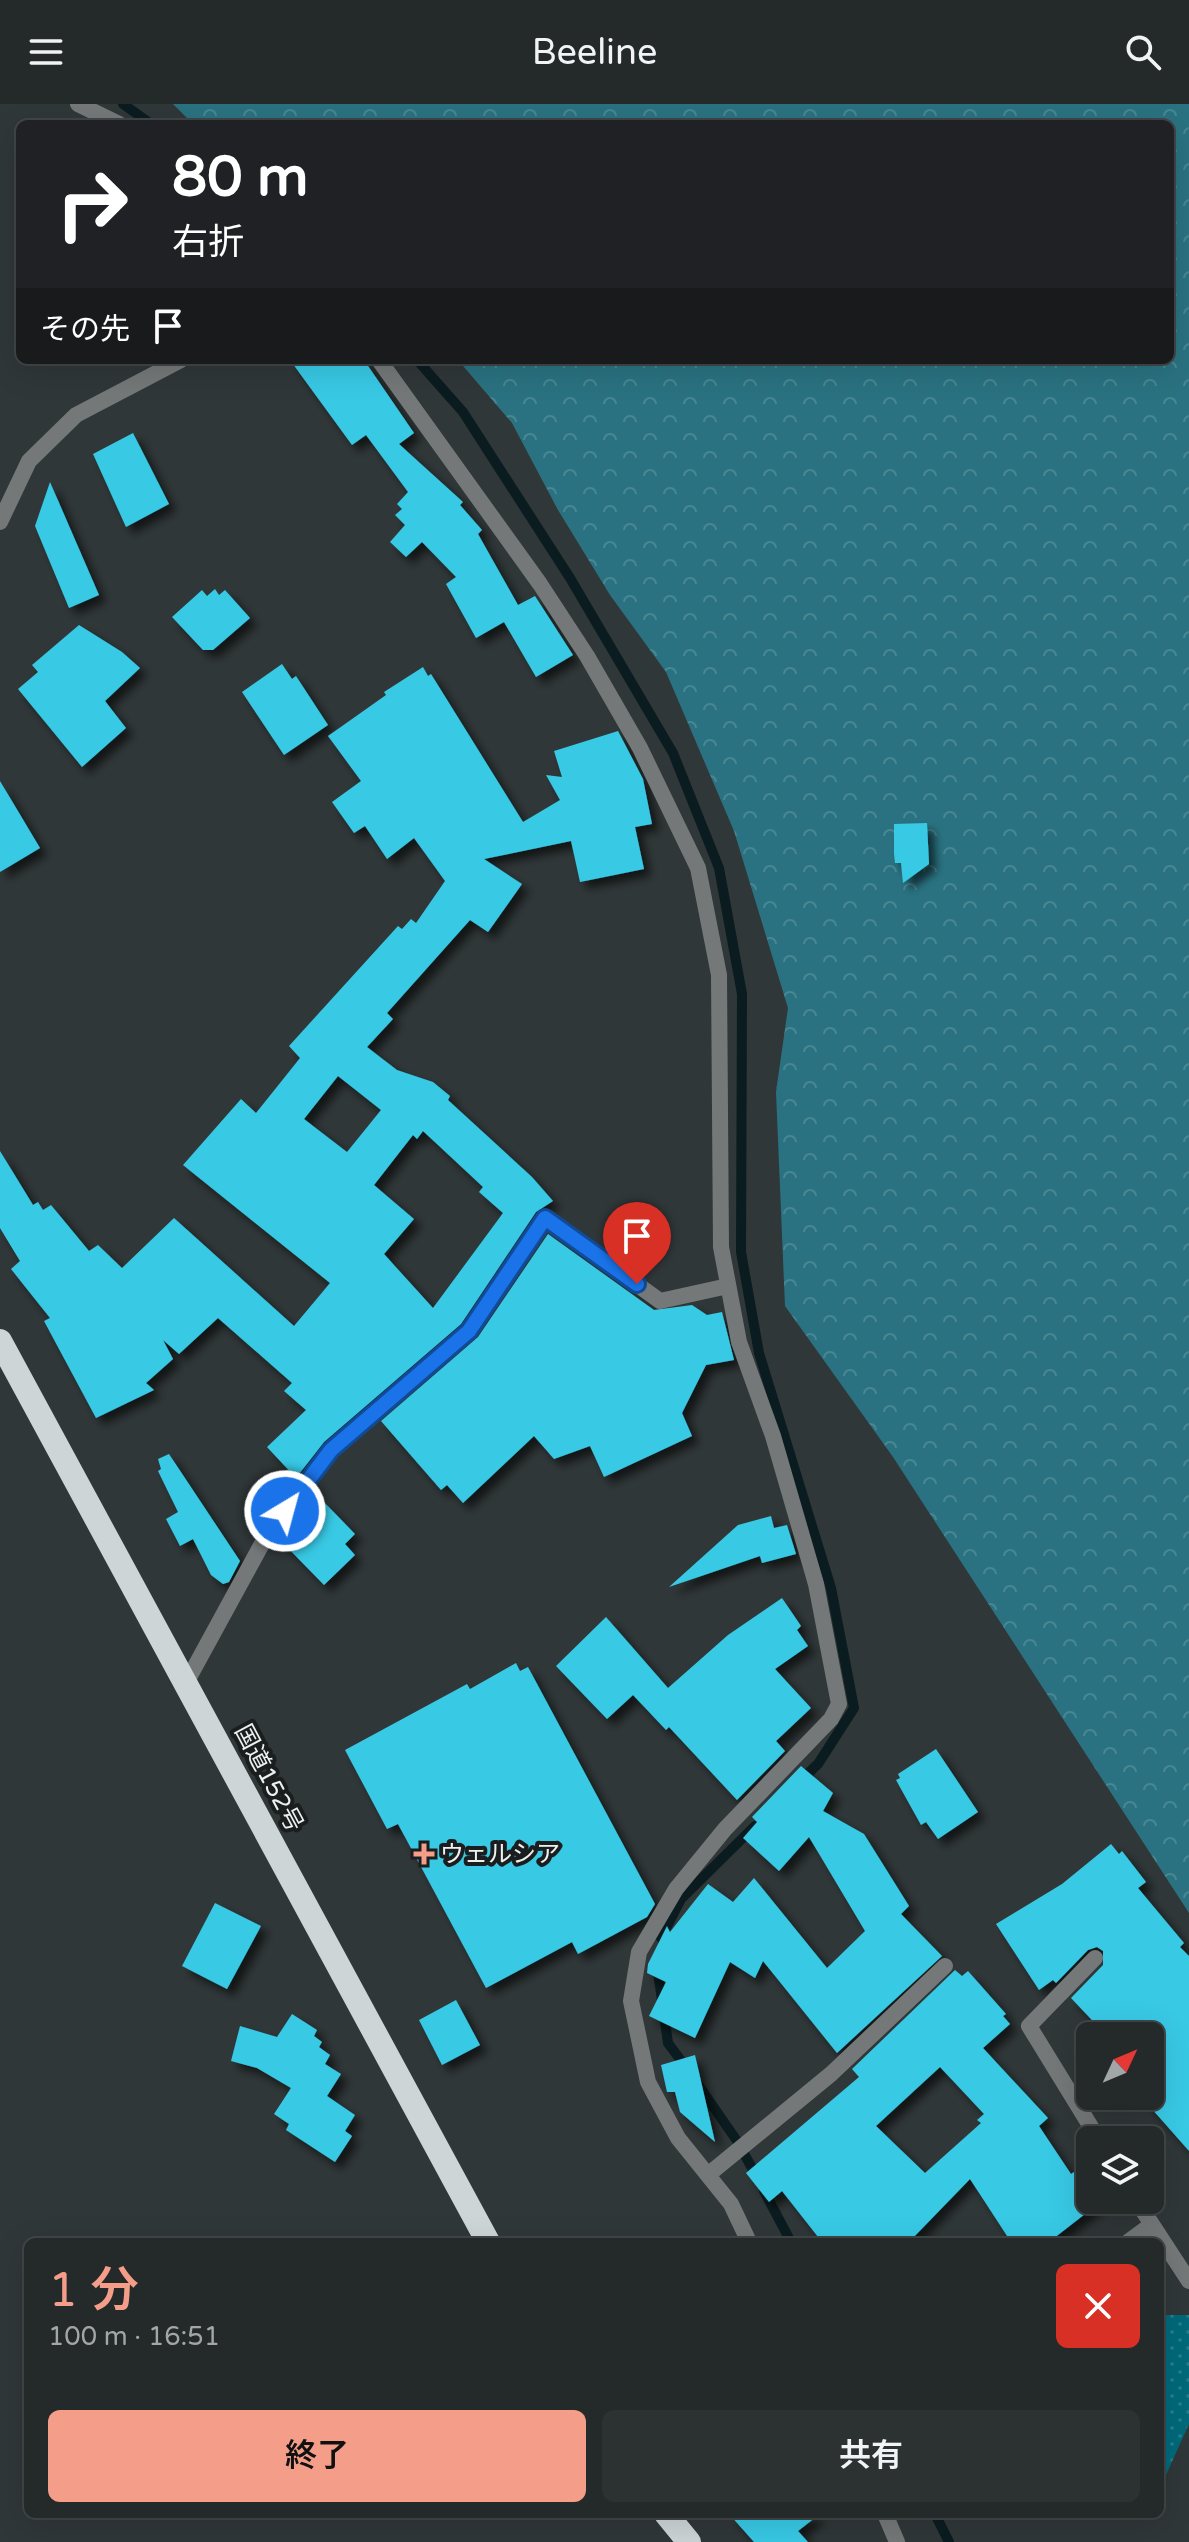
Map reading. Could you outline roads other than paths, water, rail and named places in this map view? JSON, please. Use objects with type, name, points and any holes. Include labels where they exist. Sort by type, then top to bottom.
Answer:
[{"type":"highway","name":"国道152号","points":[[0,1341],[486,2238]]},
{"type":"highway","points":[[669,2518],[689,2542]]},
{"type":"street","points":[[78,104],[111,120]]},
{"type":"street","points":[[0,522],[29,461],[76,415],[173,364]]},
{"type":"street","points":[[382,364],[540,584],[587,656],[640,748],[698,868],[719,975],[721,1247],[739,1342],[773,1436],[816,1584],[839,1704],[831,1719],[725,1829],[676,1889],[639,1952],[631,2001],[648,2082],[678,2138],[731,2204],[747,2238]]},
{"type":"street","points":[[186,1683],[269,1531],[331,1450],[469,1331],[545,1218],[660,1301],[728,1286]]},
{"type":"street","points":[[1090,2126],[1029,2026],[1095,1958]]},
{"type":"street","points":[[709,2174],[831,2074],[945,1966]]},
{"type":"street","points":[[1144,2214],[1160,2238]]},
{"type":"street","points":[[1133,2238],[1151,2225]]},
{"type":"street","points":[[1164,2244],[1189,2281]]},
{"type":"street","points":[[887,2518],[897,2542]]},
{"type":"waterway","points":[[123,104],[145,120]]},
{"type":"waterway","points":[[421,364],[463,412],[570,578],[673,753],[719,868],[742,994],[741,1252],[759,1353],[831,1588],[854,1708],[818,1764],[800,1781]]},
{"type":"waterway","points":[[661,1938],[681,1899],[755,1826]]},
{"type":"waterway","points":[[657,1965],[668,2043],[688,2070]]},
{"type":"waterway","points":[[697,2083],[737,2141],[757,2177]]},
{"type":"waterway","points":[[764,2191],[789,2238]]},
{"type":"waterway","points":[[937,2518],[949,2542]]},
{"type":"place","name":"ウェルシア","points":[[424,1854]]}]
